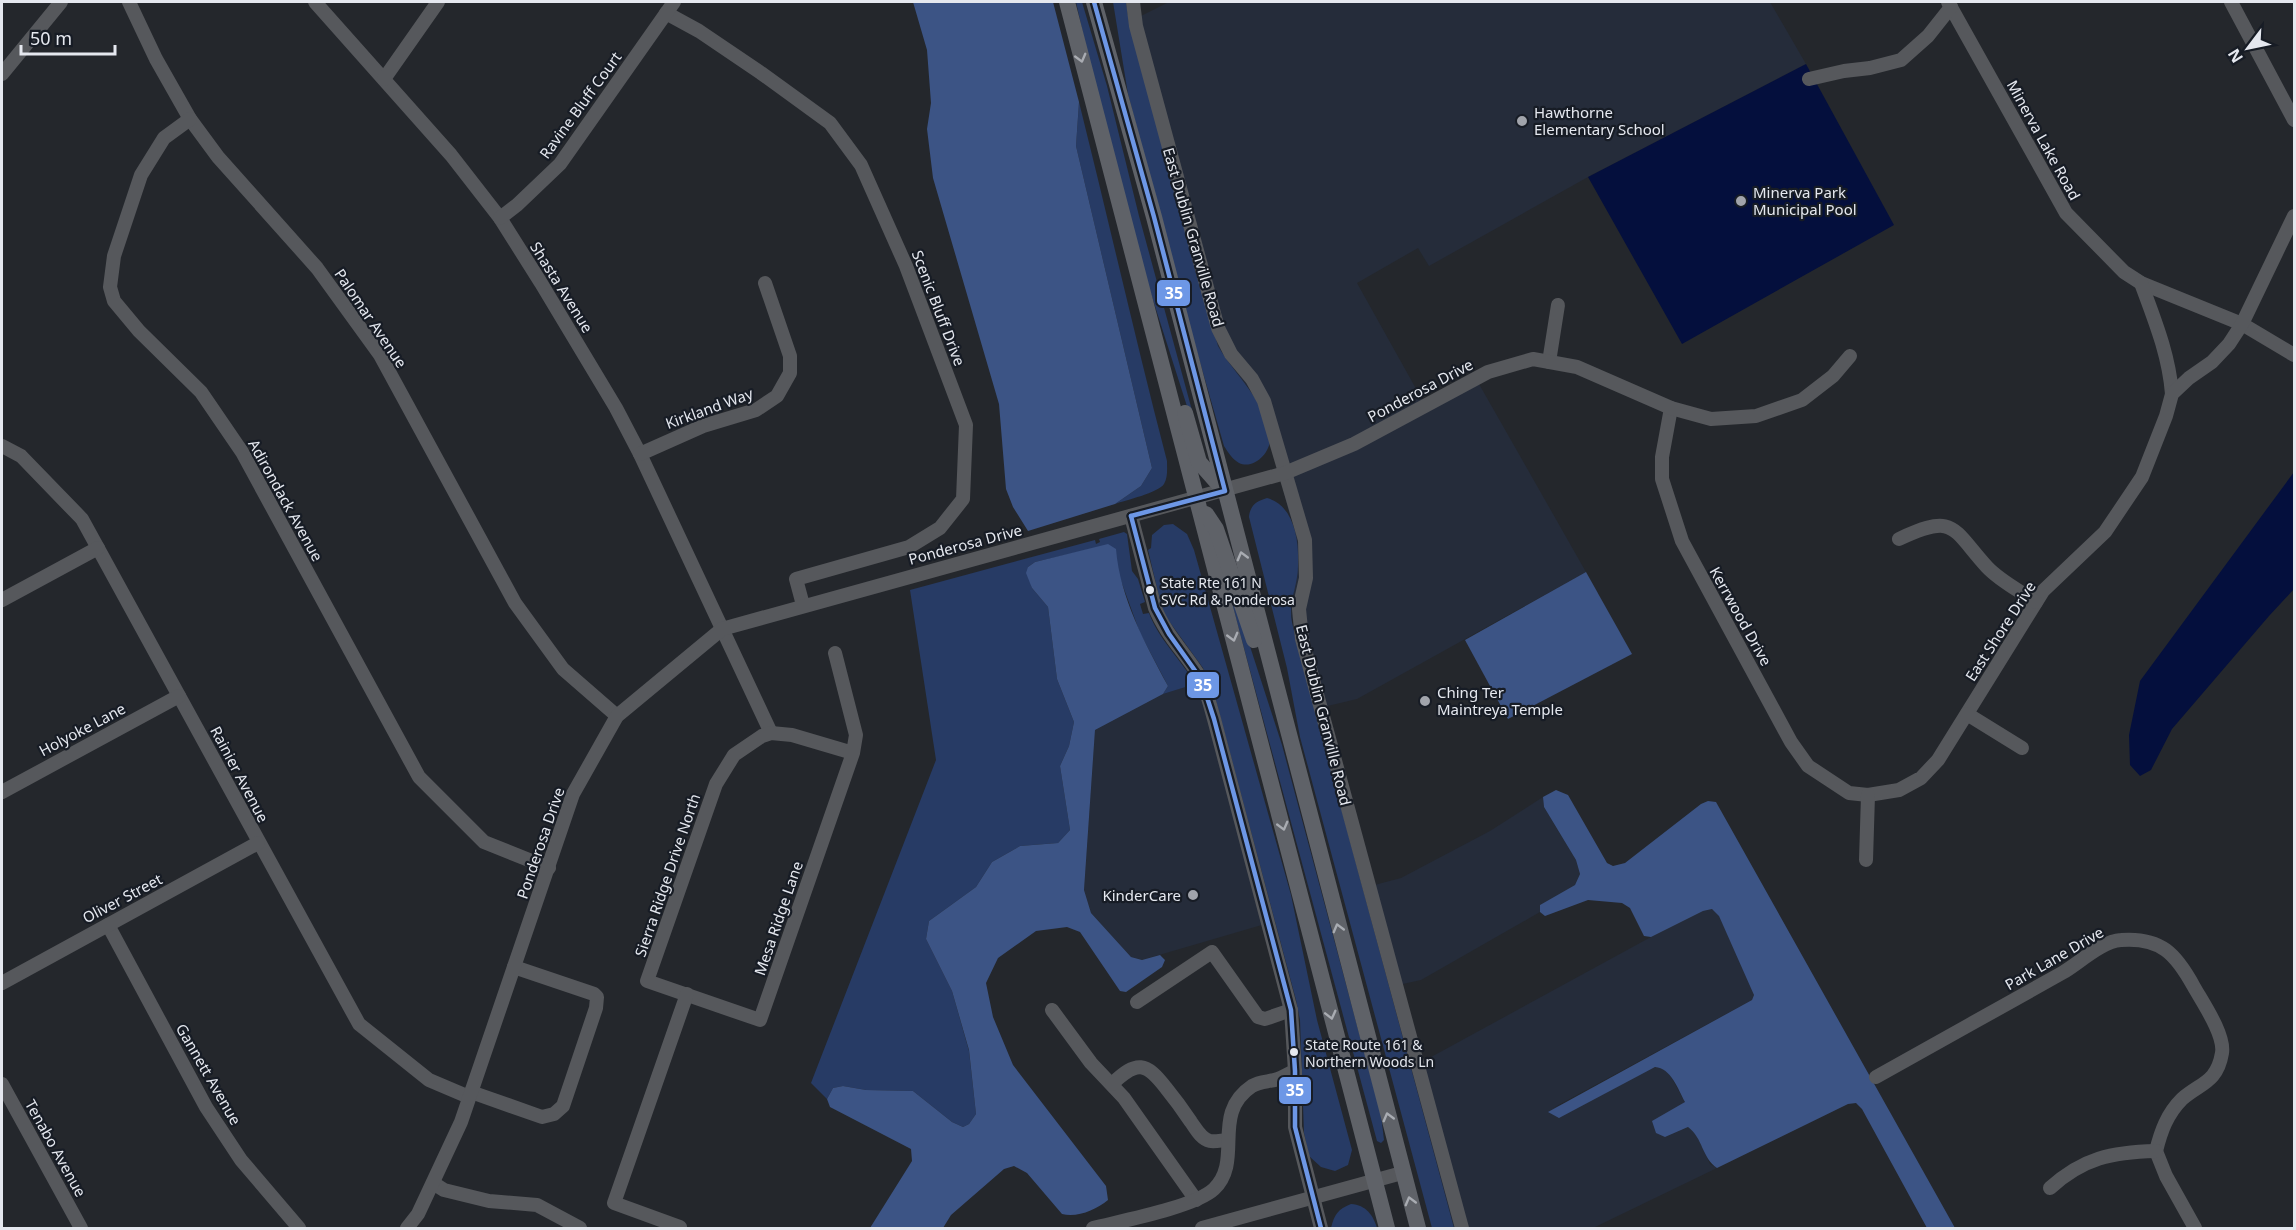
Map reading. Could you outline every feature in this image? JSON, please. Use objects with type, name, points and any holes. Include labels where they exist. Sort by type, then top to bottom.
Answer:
[{"type":"main road","points":[[1067,2],[1387,1228]]},
{"type":"main road","points":[[1094,2],[1154,217],[1418,1228]]},
{"type":"main road","points":[[1125,225],[1199,462],[1225,491]]},
{"type":"main road","points":[[1196,500],[1216,529],[1287,729]]},
{"type":"street","points":[[2,74],[61,2]]},
{"type":"street","name":"Palomar Avenue","points":[[129,2],[156,58],[190,119],[218,157],[317,268],[380,355],[514,603],[563,669],[617,716]]},
{"type":"street","name":"Shasta Avenue","points":[[315,2],[451,155],[500,218],[577,341],[640,454],[722,629]]},
{"type":"street","points":[[384,79],[438,2]]},
{"type":"street","name":"East Dublin Granville Road","points":[[1133,2],[1136,26],[1218,328],[1231,354],[1252,379],[1264,401],[1305,540],[1306,578],[1299,609],[1302,639],[1461,1228]]},
{"type":"street","points":[[2231,2],[2295,120]]},
{"type":"street","points":[[1809,79],[1901,60],[1928,36],[1950,4]]},
{"type":"street","name":"Minerva Lake Road","points":[[1950,4],[2066,213],[2124,272],[2141,284],[2242,324],[2295,355]]},
{"type":"street","name":"Ravine Bluff Court","points":[[500,218],[560,164],[670,7]]},
{"type":"street","name":"Scenic Bluff Drive","points":[[670,7],[830,123],[861,165],[906,266],[966,424],[963,499],[940,528],[909,548],[796,579],[803,605]]},
{"type":"street","name":"Adirondack Avenue","points":[[190,119],[164,138],[141,175],[114,256],[110,287],[114,302],[139,331],[201,392],[236,444],[419,777],[484,842],[549,868]]},
{"type":"street","points":[[2172,394],[2189,378],[2212,362],[2229,344],[2242,324],[2295,216]]},
{"type":"street","name":"Kirkland Way","points":[[640,454],[703,426],[756,410],[777,396],[790,373],[790,356],[765,283]]},
{"type":"street","name":"East Shore Drive","points":[[1868,795],[1899,790],[1921,778],[1938,760],[2043,591],[2105,532],[2142,477],[2166,416],[2172,394],[2170,370],[2163,341],[2141,284]]},
{"type":"street","points":[[1549,362],[1558,305]]},
{"type":"street","name":"Ponderosa Drive","points":[[407,1228],[418,1214],[461,1122],[573,794],[617,716],[722,629],[803,605],[1196,500],[1285,473],[1354,444],[1488,372],[1533,359],[1577,367],[1671,408],[1711,419],[1756,416],[1802,400],[1833,376],[1850,356]]},
{"type":"street","name":"Kerrwood Drive","points":[[1671,408],[1662,457],[1662,479],[1682,541],[1791,742],[1808,766],[1849,793],[1868,795]]},
{"type":"street","name":"Rainier Avenue","points":[[2,446],[21,456],[82,519],[359,1024],[429,1080],[542,1117],[554,1114],[563,1106],[596,1008],[597,997],[594,994],[514,967]]},
{"type":"street","points":[[1131,516],[1155,608],[1173,639],[1200,676],[1214,718],[1290,1010],[1295,1071],[1295,1127],[1321,1228]]},
{"type":"street","points":[[1899,539],[1931,525],[1948,527],[1958,532],[1988,569],[2036,602]]},
{"type":"street","points":[[2,600],[98,548]]},
{"type":"street","points":[[722,629],[771,733],[792,735],[853,753]]},
{"type":"street","name":"Mesa Ridge Lane","points":[[687,994],[760,1020],[853,753],[856,735],[835,653]]},
{"type":"street","name":"Holyoke Lane","points":[[2,792],[179,696]]},
{"type":"street","points":[[1967,714],[2022,748]]},
{"type":"street","name":"Sierra Ridge Drive North","points":[[687,994],[647,981],[716,784],[734,755],[762,736],[771,733]]},
{"type":"street","points":[[1866,860],[1868,795]]},
{"type":"street","name":"Oliver Street","points":[[2,983],[258,843]]},
{"type":"street","name":"Gannett Avenue","points":[[108,925],[206,1107],[241,1160],[299,1228]]},
{"type":"street","name":"Park Lane Drive","points":[[1876,1077],[2065,971],[2098,949],[2118,940],[2150,941],[2169,951],[2184,968],[2217,1029],[2223,1051],[2216,1073],[2202,1087],[2183,1099],[2164,1122],[2156,1151]]},
{"type":"street","points":[[1137,1002],[1212,952],[1258,1017],[1265,1019],[1290,1010]]},
{"type":"street","points":[[680,1227],[615,1203],[687,994]]},
{"type":"street","points":[[1052,1010],[1091,1063],[1124,1098],[1196,1200]]},
{"type":"street","points":[[1112,1084],[1121,1075],[1135,1068],[1145,1067],[1153,1071],[1200,1134],[1210,1141],[1228,1140]]},
{"type":"street","points":[[1093,1228],[1196,1200],[1214,1189],[1227,1170],[1228,1128],[1235,1105],[1251,1087],[1295,1071]]},
{"type":"street","name":"Tenabo Avenue","points":[[2,1084],[81,1228]]},
{"type":"street","points":[[2050,1188],[2065,1175],[2091,1160],[2125,1152],[2156,1151],[2166,1176],[2195,1228]]},
{"type":"street","points":[[1202,1228],[1402,1173]]},
{"type":"street","points":[[432,1183],[444,1190],[489,1201],[537,1205],[580,1228]]},
{"type":"shaded area","points":[[913,2],[1053,2],[1079,102],[1076,146],[1152,468],[1141,486],[1115,504],[1028,531],[1013,507],[1006,489],[999,404],[933,178],[927,129],[931,103],[927,50]]},
{"type":"shaded area","points":[[1076,2],[1082,2],[1107,86],[1139,216],[1196,425],[1193,425],[1145,275],[1098,101]]},
{"type":"shaded area","points":[[1113,2],[1126,2],[1129,22],[1218,346],[1257,401],[1268,425],[1270,443],[1268,449],[1256,462],[1250,464],[1239,463],[1224,446],[1179,289],[1128,94]]},
{"type":"shaded area","points":[[1169,2],[1770,2],[1806,64],[1588,177],[1429,266],[1418,248],[1357,283],[1424,403],[1475,377],[1586,572],[1357,699],[1315,709],[1291,614],[1294,593],[1294,525],[1271,439],[1253,393],[1226,360],[1210,325],[1129,22]]},
{"type":"shaded area","name":"Minerva Park Municipal Pool","points":[[1806,64],[1894,225],[1682,344],[1588,177]]},
{"type":"shaded area","points":[[1079,102],[1167,461],[1166,479],[1161,487],[1115,504],[1141,486],[1152,468],[1076,146]]},
{"type":"shaded area","points":[[2294,472],[2294,589],[2172,729],[2151,770],[2140,776],[2130,765],[2129,735],[2140,681]]},
{"type":"shaded area","points":[[1267,498],[1284,508],[1296,536],[1298,572],[1291,619],[1454,1228],[1432,1228],[1300,737],[1287,668],[1249,517],[1255,504]]},
{"type":"shaded area","points":[[1173,524],[1187,534],[1194,550],[1291,895],[1317,1020],[1352,1150],[1348,1165],[1335,1171],[1321,1167],[1309,1156],[1304,1133],[1300,1020],[1296,1000],[1215,697],[1203,668],[1166,617],[1161,605],[1148,550],[1151,548],[1152,535],[1164,525]]},
{"type":"shaded area","points":[[1124,532],[1127,534],[1132,571],[1138,579],[1145,602],[1140,604],[1143,614],[1149,613],[1158,632],[1195,684],[1163,694],[1168,686],[1140,633],[1108,545],[1035,562],[1028,567],[1032,588],[1048,607],[1057,679],[1074,722],[1069,746],[1060,766],[1070,830],[1058,843],[1020,846],[992,862],[976,887],[929,921],[926,939],[952,991],[969,1051],[976,1114],[969,1124],[963,1127],[952,1122],[913,1091],[866,1090],[843,1086],[833,1088],[827,1099],[811,1083],[936,760],[910,590],[1095,540],[1096,544],[1100,542],[1099,539]]},
{"type":"shaded area","points":[[1108,544],[1116,549],[1118,567],[1128,603],[1142,637],[1168,686],[1163,694],[1095,730],[1084,890],[1091,913],[1131,957],[1142,960],[1160,955],[1165,960],[1162,967],[1126,992],[1120,991],[1080,932],[1067,927],[1036,931],[998,958],[986,983],[993,1017],[1013,1065],[1106,1186],[1108,1200],[1086,1212],[1074,1215],[1062,1214],[1027,1173],[1014,1166],[1004,1169],[951,1215],[943,1228],[870,1228],[912,1161],[911,1149],[830,1107],[827,1099],[833,1088],[843,1086],[866,1090],[913,1091],[952,1122],[963,1127],[969,1124],[976,1114],[969,1050],[952,991],[926,939],[929,921],[976,887],[992,862],[1020,846],[1058,843],[1070,830],[1060,766],[1069,746],[1074,722],[1057,679],[1048,607],[1032,588],[1026,573],[1028,567],[1035,562]]},
{"type":"shaded area","points":[[1221,563],[1223,563],[1282,745],[1381,1115],[1384,1140],[1381,1143],[1377,1141]]},
{"type":"shaded area","points":[[1586,572],[1632,654],[1508,719],[1465,640]]},
{"type":"shaded area","points":[[1208,679],[1275,921],[1142,960],[1131,957],[1091,913],[1084,890],[1095,730],[1163,694]]},
{"type":"shaded area","points":[[1556,790],[1568,795],[1607,863],[1613,866],[1625,863],[1701,804],[1708,801],[1716,802],[1955,1228],[1927,1228],[1862,1109],[1856,1103],[1848,1104],[1717,1168],[1708,1159],[1697,1137],[1688,1127],[1665,1137],[1656,1133],[1652,1121],[1685,1102],[1670,1075],[1661,1068],[1655,1067],[1559,1118],[1548,1112],[1752,1000],[1754,995],[1719,916],[1712,909],[1703,911],[1651,937],[1644,936],[1630,908],[1622,903],[1588,900],[1545,916],[1540,912],[1540,905],[1575,885],[1580,874],[1576,860],[1544,807],[1543,797]]},
{"type":"shaded area","points":[[1543,797],[1544,807],[1576,860],[1580,874],[1575,885],[1540,905],[1540,912],[1421,980],[1389,987],[1363,888],[1401,878],[1490,831]]},
{"type":"shaded area","points":[[1712,909],[1719,915],[1751,986],[1754,995],[1752,1000],[1553,1108],[1656,1067],[1663,1067],[1669,1073],[1685,1102],[1665,1137],[1688,1127],[1696,1132],[1710,1164],[1717,1168],[1593,1228],[1454,1228],[1411,1068],[1651,937],[1703,911]]},
{"type":"shaded area","points":[[1351,1204],[1361,1206],[1368,1212],[1377,1228],[1331,1228],[1337,1213]]},
{"type":"transit line","name":"35","points":[[1094,2],[1154,217],[1225,491],[1131,516]]},
{"type":"transit line","name":"35","points":[[1131,516],[1155,608],[1169,634],[1201,679],[1214,719],[1291,1010],[1295,1071],[1295,1127],[1321,1228]]},
{"type":"place","name":"Hawthorne Elementary School","points":[[1522,121]]},
{"type":"place","name":"Minerva Park Municipal Pool","points":[[1741,201]]},
{"type":"place","name":"State Rte 161 N SVC Rd & Ponderosa","points":[[1150,590]]},
{"type":"place","name":"Ching Ter Maintreya Temple","points":[[1425,701]]},
{"type":"place","name":"KinderCare","points":[[1193,895]]},
{"type":"place","name":"State Route 161 & Northern Woods Ln","points":[[1294,1052]]}]
